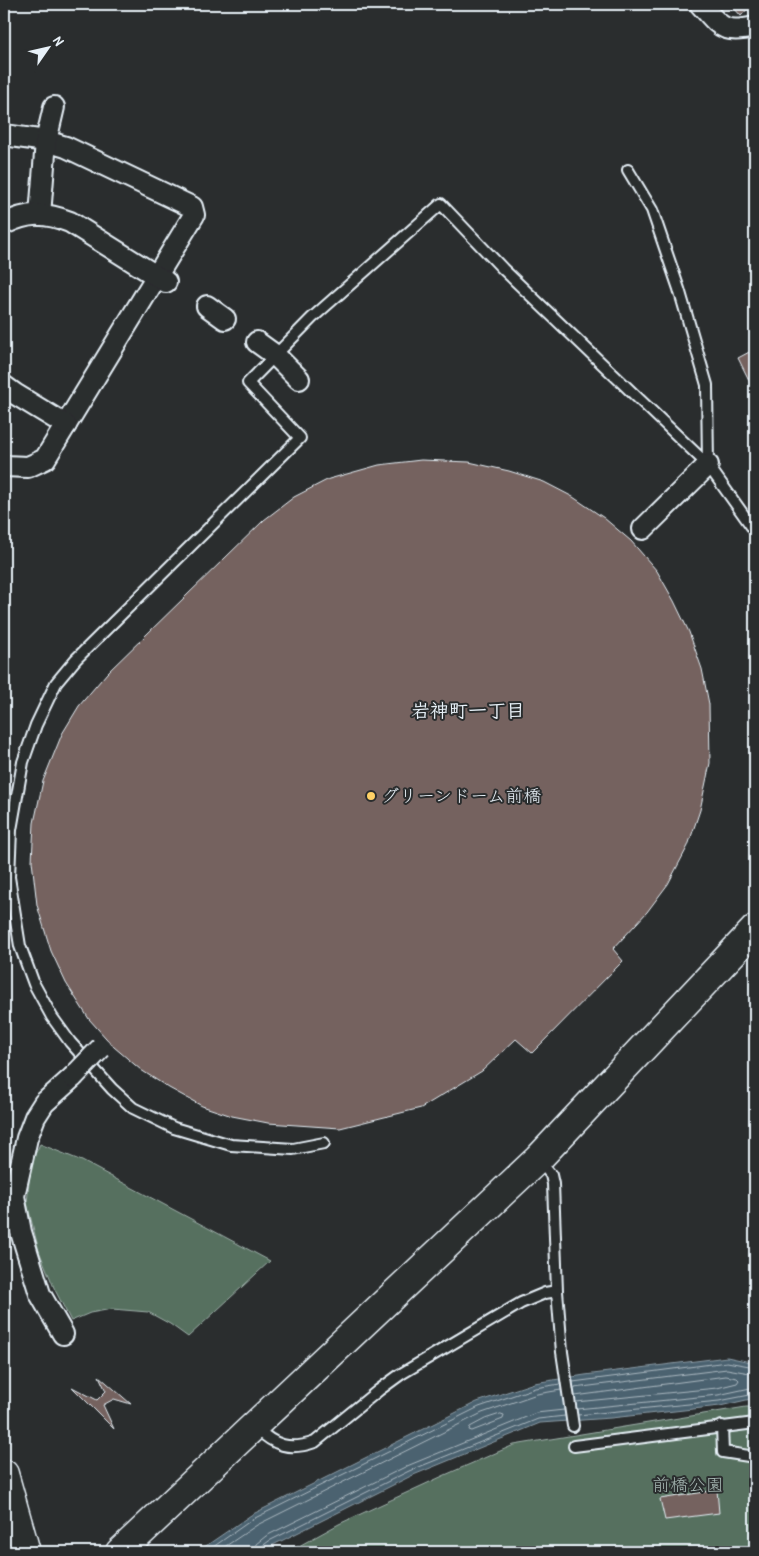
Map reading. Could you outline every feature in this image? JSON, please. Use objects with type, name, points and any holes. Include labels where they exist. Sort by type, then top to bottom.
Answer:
[{"type":"street","points":[[700,4],[720,26],[727,29],[737,30],[755,27]]},
{"type":"street","points":[[40,215],[46,141],[54,107]]},
{"type":"street","points":[[4,135],[46,141],[66,147],[192,207],[194,215],[162,278],[45,459],[28,467],[4,466]]},
{"type":"street","points":[[4,224],[34,214],[54,216],[70,222],[162,278]]},
{"type":"street","points":[[207,306],[225,318]]},
{"type":"street","points":[[257,342],[275,355],[299,379]]},
{"type":"street","points":[[4,386],[66,424]]},
{"type":"street","points":[[643,529],[703,469]]},
{"type":"street","points":[[120,1552],[538,1159],[755,929]]},
{"type":"street","points":[[63,1334],[40,1294],[21,1232],[14,1196],[23,1154],[35,1117],[44,1103],[101,1048]]},
{"type":"street","points":[[4,1474],[26,1552]]},
{"type":"lane","points":[[628,170],[652,210],[679,290],[707,385],[703,469]]},
{"type":"lane","points":[[324,1143],[293,1149],[231,1145],[174,1128],[133,1108],[112,1089],[70,1042],[52,1017],[38,992],[20,946],[9,877],[11,830],[23,762],[36,725],[56,683],[76,659],[300,438],[248,383],[312,318],[441,204],[503,269],[703,469],[755,531]]},
{"type":"lane","points":[[538,1159],[551,1175],[553,1184],[557,1291],[562,1352],[573,1426]]},
{"type":"lane","points":[[254,1426],[271,1441],[281,1445],[292,1447],[304,1446],[315,1442],[396,1378],[521,1303],[545,1293],[557,1291]]},
{"type":"lane","points":[[574,1446],[755,1423]]},
{"type":"lane","points":[[722,1426],[723,1452],[755,1457]]},
{"type":"green space","points":[[40,1144],[82,1161],[270,1261],[188,1337],[148,1312],[112,1309],[90,1313],[71,1321],[55,1290],[39,1251],[27,1203],[31,1163]]},
{"type":"green space","name":"前橋公園","points":[[755,1407],[755,1552],[288,1552],[339,1524],[514,1445]]},
{"type":"water","points":[[727,1357],[755,1363],[755,1398],[720,1406],[611,1418],[540,1423],[411,1476],[262,1552],[197,1552],[251,1515],[477,1402],[534,1383]]},
{"type":"building","points":[[725,4],[752,4],[741,16],[734,8],[732,10]]},
{"type":"building","points":[[755,349],[755,392],[738,358]]},
{"type":"building","name":"グリーンドーム前橋","points":[[421,460],[469,462],[509,471],[544,482],[573,497],[604,518],[631,541],[657,571],[689,632],[702,669],[709,704],[710,763],[700,810],[688,846],[668,884],[647,912],[613,949],[623,961],[532,1053],[516,1039],[482,1071],[421,1108],[340,1128],[268,1123],[232,1116],[202,1106],[141,1070],[114,1047],[89,1019],[66,983],[51,951],[37,905],[32,861],[34,823],[43,781],[62,734],[79,706],[107,673],[264,520],[294,497],[329,479],[379,465]]},
{"type":"building","points":[[99,1376],[131,1404],[114,1399],[103,1405],[114,1429],[72,1387],[97,1400],[106,1391]]},
{"type":"building","points":[[717,1490],[719,1513],[665,1520],[660,1499]]},
{"type":"place","name":"グリーンドーム前橋","points":[[371,796]]},
{"type":"district","name":"岩神町一丁目","points":[[468,710]]}]
